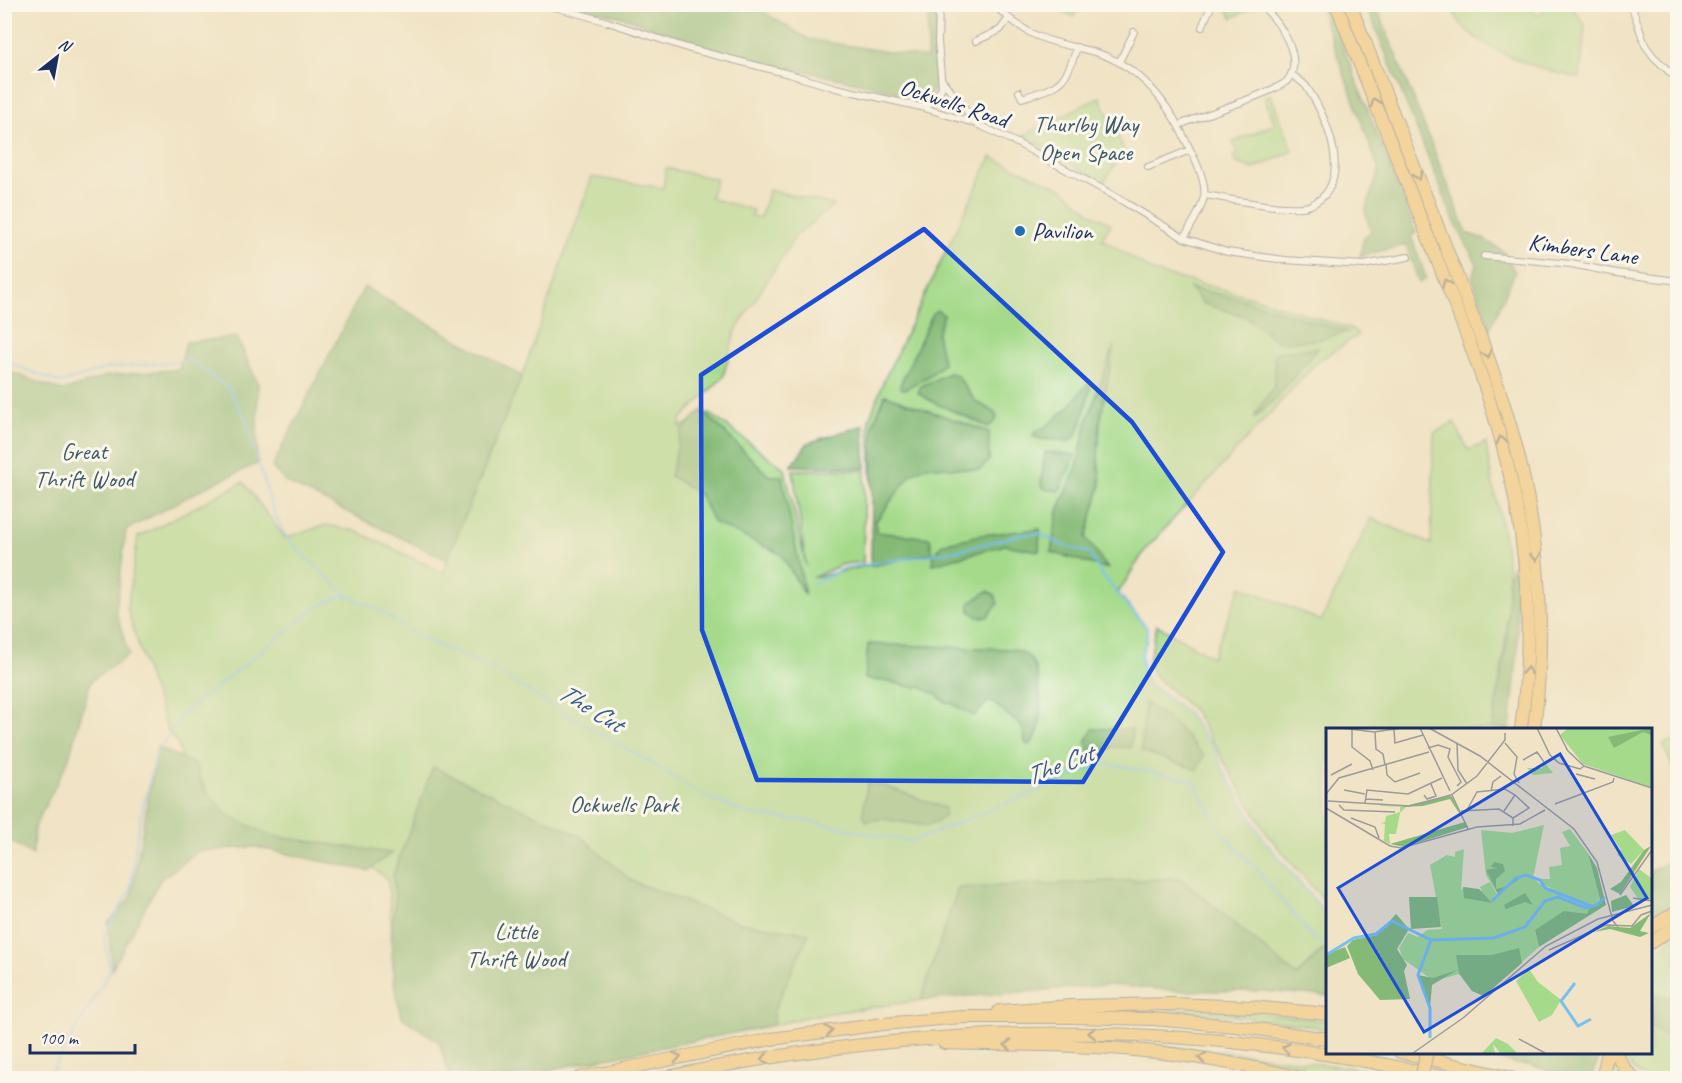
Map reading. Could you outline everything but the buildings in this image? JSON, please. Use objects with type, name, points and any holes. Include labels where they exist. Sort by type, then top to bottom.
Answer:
[{"type":"highway","points":[[1336,4],[1471,346],[1492,407],[1507,461],[1521,534],[1527,598],[1527,664],[1521,728]]},
{"type":"highway","points":[[1350,4],[1480,335],[1518,453],[1531,519],[1539,594],[1539,670],[1534,728]]},
{"type":"highway","points":[[1356,4],[1365,43]]},
{"type":"highway","points":[[1652,927],[1677,910]]},
{"type":"highway","points":[[1652,941],[1677,925]]},
{"type":"highway","points":[[579,1078],[771,1039],[1014,1009],[1154,1004],[1253,1007],[1326,1014]]},
{"type":"highway","points":[[962,1017],[1162,1020],[1235,1026],[1326,1039]]},
{"type":"highway","points":[[662,1078],[788,1055],[885,1042],[1007,1033],[1100,1033],[1223,1041],[1299,1050],[1447,1078]]},
{"type":"highway","points":[[885,1042],[1128,1049],[1212,1060],[1300,1078]]},
{"type":"highway","points":[[1404,1053],[1511,1078]]},
{"type":"highway","points":[[1421,1078],[1427,1053]]},
{"type":"highway","points":[[1602,1076],[1608,1053]]},
{"type":"highway","points":[[1616,1053],[1625,1069],[1634,1078]]},
{"type":"street","name":"Ockwells Road","points":[[544,4],[687,48],[836,88],[921,107],[977,124],[1104,190],[1184,238],[1227,252],[1285,260],[1363,265],[1408,257]]},
{"type":"street","points":[[921,107],[934,102],[942,87],[938,42],[939,4]]},
{"type":"street","points":[[992,4],[1032,34],[1097,52],[1119,62],[1138,74],[1158,94],[1179,125],[1202,178],[1205,195],[1184,238]]},
{"type":"street","points":[[1202,27],[1212,4]]},
{"type":"street","points":[[1179,125],[1285,83],[1295,63],[1287,40],[1275,21],[1260,4]]},
{"type":"street","points":[[1631,4],[1645,45],[1677,80]]},
{"type":"street","points":[[976,41],[1000,30],[1009,18]]},
{"type":"street","points":[[1119,62],[1134,32]]},
{"type":"street","points":[[1019,92],[1022,98],[1059,85],[1067,75],[1077,47]]},
{"type":"street","points":[[1205,195],[1274,206],[1310,205],[1328,190],[1335,174],[1333,143],[1307,87],[1291,74]]},
{"type":"street","points":[[942,79],[977,124]]},
{"type":"street","points":[[1148,166],[1190,150]]},
{"type":"street","name":"Kimbers Lane","points":[[1484,256],[1571,264],[1677,281]]},
{"type":"highlighted area","points":[[924,229],[1132,422],[1223,552],[1083,782],[757,780],[702,630],[701,375]]},
{"type":"green space","points":[[570,5],[752,5],[808,39],[927,58],[929,5],[936,5],[935,89],[928,97],[910,97],[872,86],[731,55],[626,18]]},
{"type":"green space","points":[[1052,5],[1080,5],[1074,17]]},
{"type":"green space","points":[[1225,5],[1253,5],[1256,6],[1232,18]]},
{"type":"green space","points":[[1319,5],[1327,5],[1416,233],[1411,236],[1426,278],[1419,283],[1406,245],[1360,256],[1364,237],[1371,232],[1365,212],[1379,170]]},
{"type":"green space","points":[[1366,5],[1376,5],[1467,233],[1503,251],[1515,272],[1490,329],[1472,276],[1477,264],[1455,223]]},
{"type":"green space","points":[[1452,5],[1524,5],[1538,15],[1550,5],[1571,5],[1585,25],[1580,78],[1526,63],[1486,44],[1458,19]]},
{"type":"green space","points":[[1271,95],[1293,151],[1254,169],[1236,163],[1233,157],[1238,154],[1233,142],[1275,124],[1264,97]]},
{"type":"green space","name":"Thurlby Way Open Space","points":[[1100,97],[1124,150],[1103,184],[1024,135]]},
{"type":"green space","name":"Ockwells Park","points":[[991,157],[1063,189],[1092,214],[1111,224],[1102,239],[1154,272],[1252,297],[1354,330],[1358,335],[1317,362],[1145,550],[1118,593],[1147,628],[1147,639],[1141,655],[1143,673],[1150,685],[1185,711],[1214,747],[1222,768],[1264,840],[1326,914],[1326,951],[1323,949],[1297,976],[1180,878],[958,888],[921,1000],[810,1016],[506,1078],[450,1078],[439,1042],[402,1017],[395,989],[388,879],[364,862],[228,834],[195,799],[177,743],[169,733],[148,677],[127,608],[138,537],[243,482],[285,538],[326,525],[356,531],[444,573],[447,560],[522,376],[592,177],[663,188],[666,168],[716,179],[710,198],[753,210],[751,216],[760,218],[769,190],[834,205],[796,235],[735,332],[723,377],[682,418],[679,427],[709,413],[785,469],[806,566],[793,470],[865,470],[863,562],[843,564],[812,578],[875,564],[869,420],[885,378]]},
{"type":"green space","points":[[364,287],[522,376],[447,560],[285,482],[272,467]]},
{"type":"green space","points":[[1190,288],[1242,299],[1347,332],[1317,340],[1278,342],[1247,317],[1202,303]]},
{"type":"green space","points":[[937,310],[944,315],[937,333],[943,363],[926,378],[905,389],[901,388],[900,385],[933,313]]},
{"type":"green space","name":"Great Thrift Wood","points":[[237,337],[258,384],[257,464],[212,484],[126,530],[116,611],[129,655],[91,681],[68,761],[34,828],[33,855],[5,838],[5,370],[63,391],[107,376],[179,369],[186,342]]},
{"type":"green space","points":[[1114,345],[1100,423],[1098,459],[1101,484],[1086,538],[1108,569],[1051,552],[1058,511],[1077,467],[1086,425]]},
{"type":"green space","points":[[1318,348],[1276,398],[1255,418],[1255,414],[1274,386],[1274,354]]},
{"type":"green space","points":[[949,373],[957,375],[975,401],[994,412],[997,417],[995,422],[988,427],[918,393],[921,386]]},
{"type":"green space","points":[[1087,384],[1090,390],[1083,417],[1079,430],[1071,441],[1040,439],[1033,436],[1069,407]]},
{"type":"green space","points":[[885,395],[989,432],[989,461],[979,470],[927,466],[911,474],[876,521],[876,532],[930,538],[932,553],[871,566],[873,425]]},
{"type":"green space","points":[[702,410],[769,476],[782,476],[805,595],[781,554],[714,523],[700,495],[670,476],[682,430]]},
{"type":"green space","points":[[1454,422],[1468,450],[1486,443],[1507,562],[1508,598],[1506,636],[1492,728],[1326,728],[1326,903],[1267,834],[1195,712],[1156,677],[1148,665],[1157,625],[1212,657],[1241,586],[1321,621],[1371,518],[1431,544],[1434,433]]},
{"type":"green space","points":[[864,425],[866,468],[791,466],[808,443]]},
{"type":"green space","points":[[1045,452],[1075,455],[1058,491],[1045,489],[1041,484]]},
{"type":"green space","points":[[1040,529],[1039,551],[1005,545],[933,564],[933,556],[943,544],[981,535]]},
{"type":"green space","points":[[1515,561],[1518,648],[1510,728],[1492,728],[1507,640],[1508,578]]},
{"type":"green space","points":[[988,591],[995,595],[998,604],[987,617],[978,617],[970,611],[970,603]]},
{"type":"green space","points":[[868,644],[1012,649],[1026,655],[1035,667],[1039,684],[1040,722],[1031,745],[1026,744],[1022,727],[990,700],[974,716],[920,687],[865,679]]},
{"type":"green space","points":[[1145,702],[1174,723],[1204,756],[1197,770],[1141,751]]},
{"type":"green space","points":[[1093,729],[1132,729],[1131,748],[1114,747],[1091,755],[1086,742]]},
{"type":"green space","points":[[1678,740],[1677,778],[1663,744]]},
{"type":"green space","points":[[157,747],[194,764],[206,790],[228,816],[273,836],[391,853],[368,871],[255,847],[199,851],[160,880],[112,969],[108,923],[131,898]]},
{"type":"green space","name":"Little Thrift Wood","points":[[433,767],[579,835],[632,881],[741,923],[809,933],[773,1013],[774,1025],[506,1078],[450,1078],[439,1042],[402,1017],[395,989],[391,942],[395,900],[393,875]]},
{"type":"green space","points":[[867,783],[888,787],[945,808],[944,817],[927,826],[882,819],[866,821],[863,814]]},
{"type":"green space","points":[[1677,857],[1677,898],[1652,914],[1652,870]]},
{"type":"green space","points":[[1180,878],[1297,976],[1324,949],[1326,950],[1326,996],[1261,991],[1182,991],[1109,985],[921,1000],[958,888]]},
{"type":"green space","points":[[1677,936],[1677,1078],[1643,1076],[1633,1069],[1622,1053],[1652,1053],[1652,952]]},
{"type":"green space","points":[[1677,992],[1677,1034],[1669,1038],[1652,1028],[1652,993],[1669,998]]},
{"type":"green space","points":[[1170,1008],[1231,1010],[1326,1021],[1326,1029],[1274,1020],[1165,1010]]},
{"type":"green space","points":[[1117,1044],[1240,1053],[1379,1072],[1400,1078],[1325,1078],[1258,1064]]},
{"type":"green space","points":[[1475,1053],[1599,1053],[1598,1062],[1590,1078],[1572,1078],[1531,1065],[1515,1064]]},
{"type":"green space","points":[[1613,1057],[1628,1078],[1608,1078]]},
{"type":"waterway","points":[[4,361],[61,383],[108,368],[191,360],[230,390],[245,419],[273,510],[284,534],[348,596]]},
{"type":"waterway","points":[[814,583],[845,568],[959,550],[1024,534],[1040,534],[1064,546],[1089,553],[1102,575],[1147,628],[1147,639],[1141,655],[1143,673],[1150,685],[1185,711],[1214,747],[1222,768],[1264,840],[1326,914]]},
{"type":"waterway","name":"The Cut","points":[[48,1078],[110,971],[104,936],[130,891],[139,824],[157,751],[180,716],[317,607],[339,597],[348,596],[381,611],[417,636],[495,670],[702,795],[748,814],[814,822],[911,842],[1105,763],[1193,780],[1221,831],[1257,870],[1312,937],[1326,945]]},
{"type":"waterway","points":[[1652,979],[1678,990]]},
{"type":"place","name":"Pavilion","points":[[1020,231]]}]
